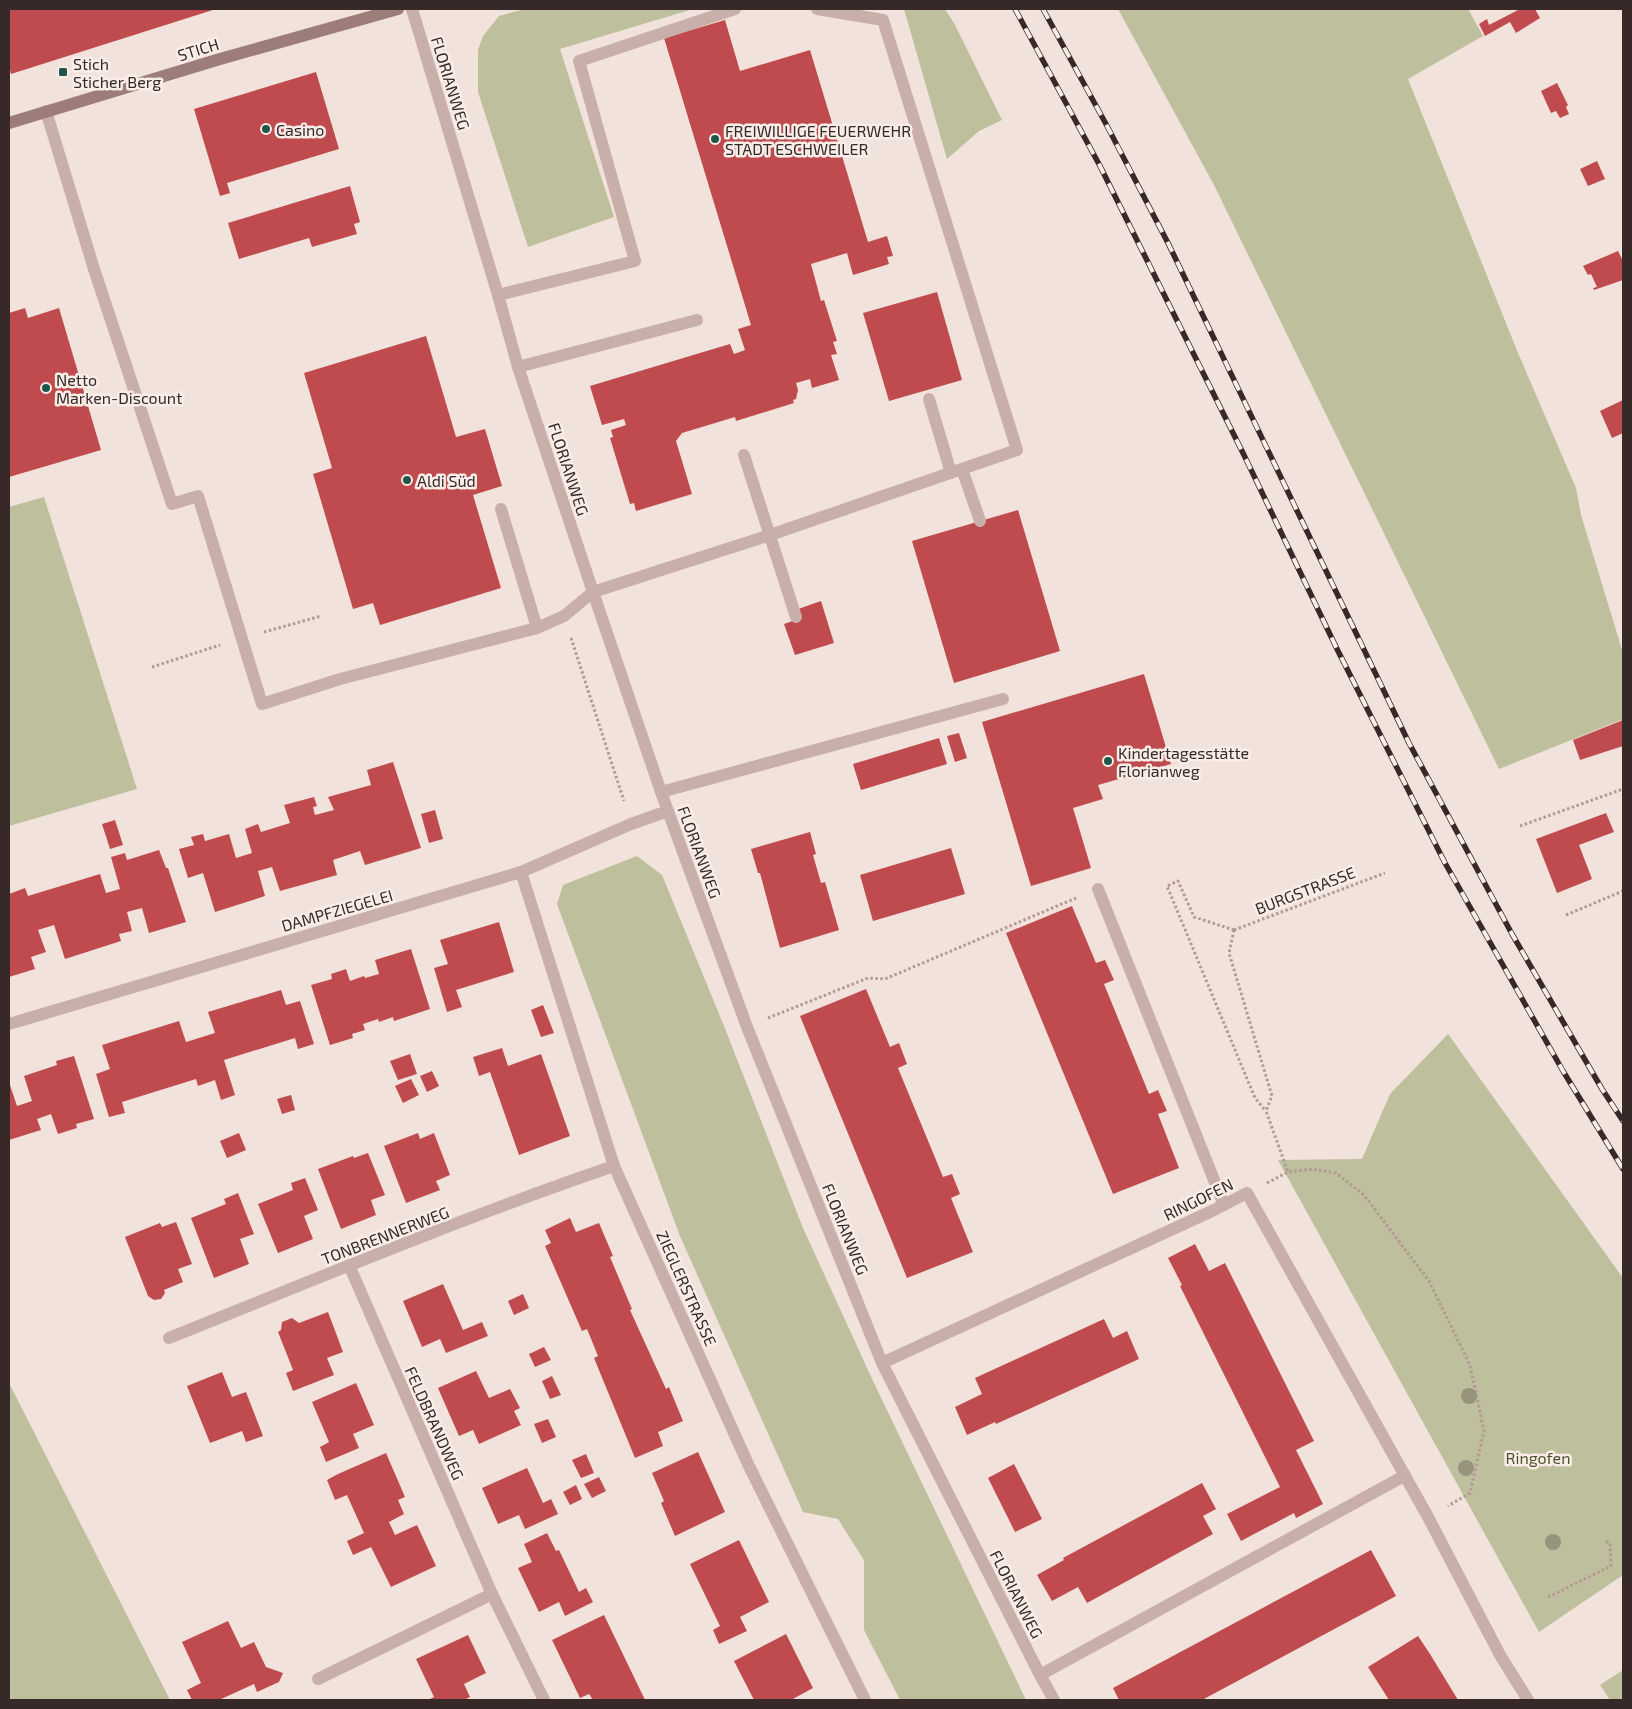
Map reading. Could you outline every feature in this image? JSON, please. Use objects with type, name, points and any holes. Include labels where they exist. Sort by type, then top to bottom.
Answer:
[{"type":"main road","name":"STICH","points":[[9,124],[46,111],[398,9]]},
{"type":"street","name":"FLORIANWEG","points":[[412,9],[518,367],[592,592],[668,811],[747,1027],[882,1363],[1054,1700]]},
{"type":"street","points":[[498,295],[635,260],[579,61],[735,9]]},
{"type":"street","points":[[46,111],[94,269],[172,504],[198,496],[262,704],[340,679],[537,628],[564,616],[592,592],[770,535],[1017,450],[883,20],[817,9]]},
{"type":"street","points":[[518,367],[697,320]]},
{"type":"street","points":[[929,399],[956,471],[980,521]]},
{"type":"street","points":[[744,455],[796,618]]},
{"type":"street","points":[[501,509],[537,628]]},
{"type":"street","points":[[662,792],[1003,699]]},
{"type":"street","name":"DAMPFZIEGELEI","points":[[9,1024],[521,872],[631,824],[668,811]]},
{"type":"street","name":"ZIEGLERSTRASSE","points":[[521,872],[614,1166],[748,1464],[865,1700]]},
{"type":"street","points":[[1098,889],[1224,1205]]},
{"type":"street","name":"TONBRENNERWEG","points":[[169,1338],[565,1182],[614,1166]]},
{"type":"street","name":"RINGOFEN","points":[[882,1363],[1247,1193],[1428,1518],[1500,1655],[1528,1700]]},
{"type":"street","name":"FELDBRANDWEG","points":[[348,1266],[492,1594],[544,1700]]},
{"type":"street","points":[[1040,1675],[1404,1476]]},
{"type":"street","points":[[318,1679],[492,1594]]},
{"type":"path","points":[[564,616],[631,824]]},
{"type":"path","points":[[1520,826],[1623,789]]},
{"type":"path","name":"BURGSTRASSE","points":[[1234,930],[1384,873]]},
{"type":"path","points":[[1266,1111],[1272,1096],[1229,954],[1234,930],[1194,916],[1178,881],[1167,886],[1255,1098],[1266,1111],[1288,1172],[1313,1170],[1336,1173],[1364,1195],[1430,1281],[1470,1365],[1484,1432],[1470,1493],[1428,1518]]},
{"type":"path","points":[[747,1027],[868,978],[886,979],[1098,889]]},
{"type":"path","points":[[1566,916],[1623,891]]},
{"type":"path","points":[[1548,1597],[1611,1566],[1610,1543],[1605,1541]]},
{"type":"green space","points":[[525,9],[693,9],[560,49],[614,217],[528,247],[478,92],[478,50],[483,36],[499,16]]},
{"type":"green space","points":[[904,9],[945,9],[955,25],[1002,120],[979,131],[947,159]]},
{"type":"green space","points":[[1118,9],[1468,9],[1483,36],[1408,79],[1518,353],[1576,488],[1581,515],[1623,653],[1623,719],[1499,769],[1214,185]]},
{"type":"green space","points":[[44,497],[137,789],[9,826],[9,507]]},
{"type":"green space","points":[[637,856],[662,875],[724,1026],[803,1228],[873,1381],[1026,1700],[900,1700],[864,1630],[864,1560],[838,1519],[803,1512],[680,1236],[557,904],[563,885]]},
{"type":"green space","name":"Ringofen","points":[[1448,1034],[1623,1278],[1623,1575],[1539,1632],[1278,1160],[1362,1159],[1390,1094]]},
{"type":"green space","points":[[9,1383],[170,1700],[9,1700]]},
{"type":"green space","points":[[1623,1670],[1623,1700],[1610,1700],[1600,1685]]},
{"type":"building","points":[[9,9],[216,9],[11,74],[9,65]]},
{"type":"building","points":[[1520,9],[1535,9],[1540,18],[1516,33],[1510,22],[1485,36],[1479,24],[1487,19],[1489,25]]},
{"type":"building","points":[[725,20],[740,71],[810,50],[868,242],[887,236],[893,256],[887,257],[889,264],[853,275],[847,253],[811,264],[821,301],[824,300],[837,341],[833,342],[837,354],[831,355],[839,380],[812,388],[810,379],[796,383],[798,390],[796,399],[793,400],[794,403],[736,421],[735,417],[682,433],[676,441],[692,494],[636,511],[634,503],[630,504],[610,438],[613,437],[611,430],[626,425],[624,419],[602,425],[590,386],[730,344],[734,354],[745,350],[738,329],[751,325],[664,38]]},
{"type":"building","name":"Casino","points":[[316,72],[339,149],[227,183],[230,193],[220,196],[194,109]]},
{"type":"building","points":[[1557,83],[1568,105],[1566,107],[1569,114],[1560,118],[1556,111],[1551,113],[1541,91]]},
{"type":"building","points":[[1597,161],[1605,179],[1588,186],[1580,169]]},
{"type":"building","points":[[350,186],[360,222],[354,224],[357,234],[312,247],[309,238],[239,259],[228,223]]},
{"type":"building","points":[[1618,251],[1623,261],[1623,280],[1594,290],[1593,288],[1597,287],[1591,274],[1588,275],[1583,266]]},
{"type":"building","points":[[937,292],[962,380],[889,401],[863,313]]},
{"type":"building","name":"Netto Marken-Discount","points":[[25,308],[28,318],[59,308],[101,450],[9,477],[9,313]]},
{"type":"building","name":"Aldi Süd","points":[[426,336],[456,437],[485,429],[502,486],[473,495],[501,588],[380,625],[373,603],[353,609],[313,474],[332,468],[304,373]]},
{"type":"building","points":[[1623,400],[1623,433],[1612,438],[1600,411]]},
{"type":"building","points":[[1018,510],[1060,651],[954,683],[912,541]]},
{"type":"building","points":[[821,601],[834,643],[795,655],[784,624],[801,618],[798,609]]},
{"type":"building","points":[[1144,674],[1171,764],[1098,785],[1103,799],[1073,808],[1091,868],[1031,886],[982,722]]},
{"type":"building","points":[[1623,720],[1623,746],[1580,760],[1573,740]]},
{"type":"building","points":[[959,733],[967,758],[955,762],[947,736]]},
{"type":"building","points":[[939,738],[947,764],[861,790],[853,764]]},
{"type":"building","points":[[393,762],[421,848],[365,865],[360,851],[333,860],[337,875],[280,891],[272,867],[258,871],[265,896],[215,912],[203,873],[188,878],[179,849],[194,845],[191,837],[203,834],[205,841],[229,834],[236,858],[252,853],[245,829],[258,824],[261,832],[290,823],[284,805],[314,797],[317,806],[313,807],[315,815],[334,810],[328,797],[371,785],[367,770]]},
{"type":"building","points":[[435,810],[443,839],[429,843],[421,814]]},
{"type":"building","points":[[1606,813],[1614,832],[1579,845],[1592,879],[1557,893],[1536,839]]},
{"type":"building","points":[[115,820],[123,845],[110,849],[102,824]]},
{"type":"building","points":[[810,832],[816,854],[813,855],[821,883],[825,882],[839,930],[780,948],[760,873],[758,873],[751,849]]},
{"type":"building","points":[[951,848],[965,894],[873,921],[860,875]]},
{"type":"building","points":[[159,850],[166,868],[168,868],[186,922],[149,933],[142,908],[127,912],[132,931],[119,934],[121,941],[65,959],[54,925],[38,930],[46,952],[31,957],[35,969],[9,977],[9,894],[25,888],[28,896],[100,874],[106,893],[120,889],[111,857],[125,853],[127,860]]},
{"type":"building","points":[[1072,906],[1096,963],[1105,960],[1114,980],[1104,984],[1149,1094],[1158,1090],[1167,1111],[1158,1114],[1179,1168],[1113,1194],[1006,933]]},
{"type":"building","points":[[499,922],[514,972],[456,990],[462,1007],[447,1012],[434,968],[448,964],[440,940]]},
{"type":"building","points":[[411,949],[430,1009],[394,1021],[393,1017],[379,1022],[378,1019],[363,1024],[365,1030],[352,1034],[353,1038],[330,1045],[311,985],[332,979],[331,974],[346,969],[350,981],[364,976],[365,978],[379,974],[375,960]]},
{"type":"building","points":[[866,989],[890,1047],[899,1043],[907,1064],[898,1068],[943,1177],[952,1174],[960,1194],[951,1198],[973,1252],[907,1278],[800,1016]]},
{"type":"building","points":[[281,990],[286,1005],[300,1001],[314,1044],[298,1049],[295,1038],[224,1060],[235,1095],[221,1100],[215,1080],[198,1086],[196,1079],[122,1102],[125,1113],[109,1117],[96,1074],[110,1069],[102,1045],[179,1021],[186,1042],[215,1033],[208,1012]]},
{"type":"building","points":[[543,1005],[554,1033],[541,1037],[531,1010]]},
{"type":"building","points":[[502,1048],[508,1066],[541,1054],[570,1136],[519,1155],[490,1072],[479,1076],[473,1057]]},
{"type":"building","points":[[410,1054],[417,1074],[398,1080],[390,1061]]},
{"type":"building","points":[[74,1056],[94,1119],[76,1124],[77,1128],[58,1134],[51,1114],[37,1119],[41,1130],[9,1140],[9,1082],[17,1106],[32,1101],[24,1076],[57,1065],[56,1061]]},
{"type":"building","points":[[432,1071],[439,1086],[427,1092],[420,1076]]},
{"type":"building","points":[[411,1079],[419,1095],[403,1103],[395,1086]]},
{"type":"building","points":[[291,1095],[295,1110],[282,1114],[277,1099]]},
{"type":"building","points":[[239,1133],[246,1150],[227,1158],[220,1141]]},
{"type":"building","points":[[418,1133],[420,1139],[434,1133],[450,1175],[436,1181],[440,1190],[406,1203],[384,1146]]},
{"type":"building","points":[[368,1153],[385,1195],[371,1200],[376,1215],[341,1229],[318,1169],[353,1156],[354,1158]]},
{"type":"building","points":[[305,1178],[318,1210],[304,1216],[313,1239],[278,1253],[258,1204],[293,1190],[291,1183]]},
{"type":"building","points":[[238,1193],[254,1234],[240,1239],[249,1264],[214,1278],[191,1218],[226,1204],[224,1199]]},
{"type":"building","points":[[570,1218],[576,1232],[599,1223],[613,1256],[610,1257],[632,1309],[630,1310],[666,1389],[669,1387],[683,1421],[658,1432],[663,1446],[635,1458],[594,1358],[598,1356],[587,1329],[582,1331],[545,1246],[551,1243],[545,1230]]},
{"type":"building","points":[[176,1222],[192,1264],[178,1269],[183,1282],[164,1290],[165,1293],[161,1299],[154,1300],[148,1296],[125,1237],[160,1223],[162,1227]]},
{"type":"building","points":[[1195,1244],[1209,1271],[1225,1263],[1314,1441],[1296,1450],[1323,1504],[1296,1518],[1294,1513],[1241,1541],[1227,1514],[1280,1487],[1180,1286],[1182,1285],[1168,1258]]},
{"type":"building","points":[[443,1284],[463,1330],[482,1322],[488,1336],[446,1353],[440,1339],[422,1347],[403,1301]]},
{"type":"building","points":[[523,1294],[529,1308],[514,1315],[508,1301]]},
{"type":"building","points":[[328,1312],[343,1352],[327,1358],[334,1375],[293,1391],[286,1373],[293,1370],[278,1332],[281,1330],[282,1322],[292,1318],[299,1323]]},
{"type":"building","points":[[1104,1319],[1113,1338],[1127,1331],[1139,1359],[996,1424],[995,1422],[967,1435],[955,1407],[982,1394],[975,1378]]},
{"type":"building","points":[[544,1347],[551,1360],[535,1367],[529,1354]]},
{"type":"building","points":[[476,1371],[489,1398],[510,1389],[520,1408],[514,1411],[521,1425],[479,1444],[473,1430],[459,1436],[438,1388]]},
{"type":"building","points":[[222,1372],[232,1397],[246,1392],[263,1436],[246,1442],[242,1431],[210,1443],[187,1386]]},
{"type":"building","points":[[552,1376],[561,1395],[550,1399],[542,1381]]},
{"type":"building","points":[[356,1383],[374,1425],[353,1434],[359,1448],[326,1462],[320,1447],[329,1442],[312,1402]]},
{"type":"building","points":[[548,1419],[556,1437],[542,1443],[534,1424]]},
{"type":"building","points":[[698,1452],[725,1512],[675,1536],[661,1503],[664,1501],[652,1473]]},
{"type":"building","points":[[386,1453],[405,1497],[398,1500],[404,1514],[389,1522],[395,1535],[417,1525],[436,1566],[391,1587],[371,1547],[353,1555],[347,1541],[364,1533],[347,1495],[335,1500],[327,1480]]},
{"type":"building","points":[[586,1454],[594,1473],[581,1478],[572,1460]]},
{"type":"building","points":[[1014,1464],[1042,1519],[1015,1532],[988,1478]]},
{"type":"building","points":[[527,1468],[543,1503],[551,1499],[558,1514],[525,1529],[519,1515],[498,1524],[482,1488]]},
{"type":"building","points":[[599,1477],[606,1491],[592,1498],[584,1484]]},
{"type":"building","points":[[1202,1483],[1216,1509],[1203,1516],[1213,1534],[1087,1603],[1078,1587],[1052,1601],[1037,1575],[1064,1560],[1063,1558]]},
{"type":"building","points":[[576,1485],[582,1499],[570,1505],[563,1492]]},
{"type":"building","points":[[547,1533],[556,1551],[559,1550],[579,1592],[586,1588],[593,1602],[565,1616],[559,1602],[539,1612],[518,1568],[532,1562],[524,1544]]},
{"type":"building","points":[[739,1540],[769,1602],[740,1617],[747,1631],[719,1644],[713,1630],[720,1626],[690,1564]]},
{"type":"building","points":[[1371,1550],[1396,1596],[1202,1700],[1119,1700],[1113,1688]]},
{"type":"building","points":[[604,1615],[645,1700],[593,1700],[589,1694],[580,1698],[552,1640]]},
{"type":"building","points":[[228,1621],[241,1648],[254,1642],[266,1667],[283,1673],[279,1682],[257,1692],[254,1684],[219,1700],[192,1700],[187,1690],[201,1683],[182,1642]]},
{"type":"building","points":[[786,1634],[813,1688],[791,1700],[754,1700],[734,1661]]},
{"type":"building","points":[[468,1635],[486,1673],[464,1684],[470,1697],[464,1700],[428,1700],[434,1697],[416,1659]]},
{"type":"building","points":[[1418,1636],[1458,1700],[1389,1700],[1368,1667]]},
{"type":"railway","points":[[1015,9],[1100,166],[1243,453],[1337,649],[1445,863],[1563,1071],[1623,1169]]},
{"type":"railway","points":[[1043,9],[1168,243],[1409,743],[1512,934],[1602,1089],[1623,1121]]},
{"type":"place","name":"Stich Sticher Berg","points":[[63,72]]},
{"type":"place","name":"Casino","points":[[266,129]]},
{"type":"place","name":"FREIWILLIGE FEUERWEHR STADT ESCHWEILER","points":[[715,139]]},
{"type":"place","name":"Netto Marken-Discount","points":[[46,388]]},
{"type":"place","name":"Aldi Süd","points":[[407,480]]},
{"type":"place","name":"Kindertagesstätte Florianweg","points":[[1108,761]]}]
